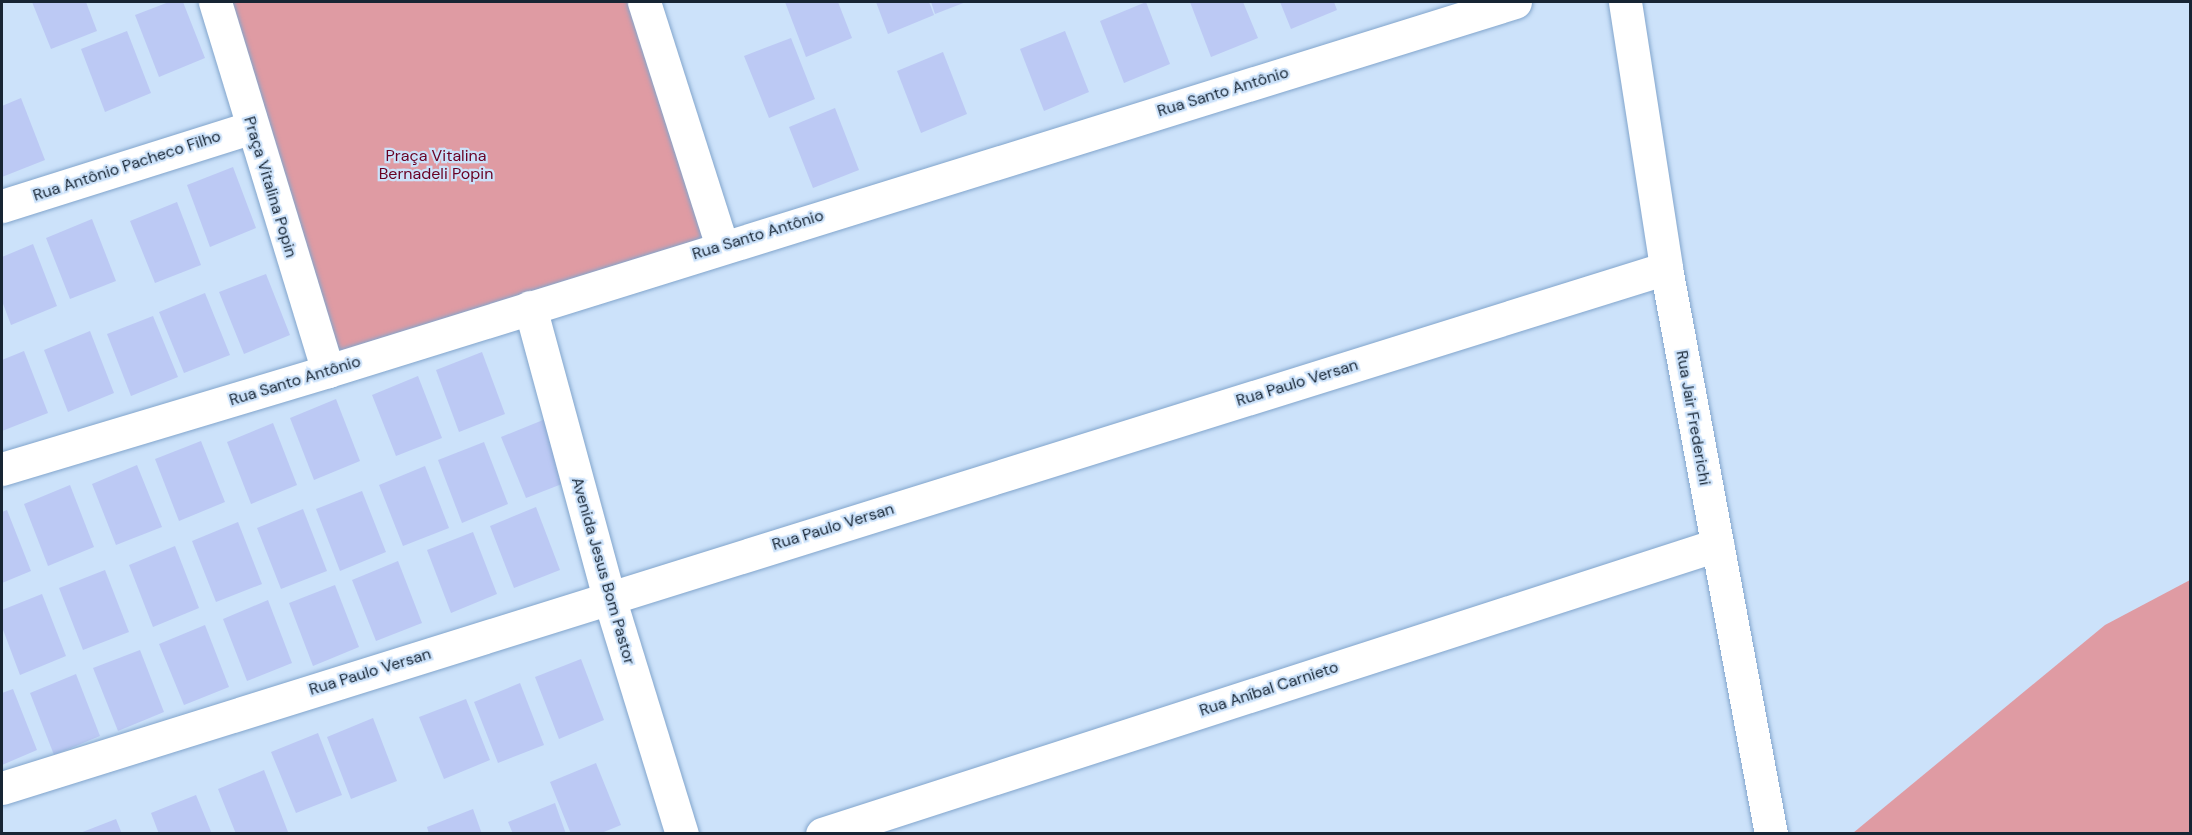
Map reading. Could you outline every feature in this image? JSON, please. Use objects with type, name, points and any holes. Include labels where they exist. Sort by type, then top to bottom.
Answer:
[{"type":"street","name":"Praça Vitalina Popin","points":[[215,2],[328,371]]},
{"type":"street","points":[[648,2],[722,246]]},
{"type":"street","name":"Rua Santo Antônio","points":[[2,469],[328,371],[722,246],[1515,2]]},
{"type":"street","name":"Rua Jair Frederichi","points":[[1624,2],[1666,268],[1771,834]]},
{"type":"street","name":"Rua Antônio Pacheco Filho","points":[[2,206],[252,127]]},
{"type":"street","name":"Rua Paulo Versan","points":[[2,788],[1666,268]]},
{"type":"street","name":"Avenida Jesus Bom Pastor","points":[[530,307],[609,597],[682,834]]},
{"type":"street","name":"Rua Aníbal Carnieto","points":[[822,834],[1717,545]]},
{"type":"green space","name":"Praça Vitalina Bernadeli Popin","points":[[215,2],[644,2],[722,246],[328,371]]},
{"type":"green space","points":[[2190,580],[2190,833],[1853,833],[2105,625]]},
{"type":"building","points":[[32,2],[86,2],[97,31],[51,49]]},
{"type":"building","points":[[169,2],[183,2],[205,58],[159,77],[135,15]]},
{"type":"building","points":[[785,2],[838,2],[852,38],[806,57]]},
{"type":"building","points":[[876,2],[929,2],[934,15],[888,34]]},
{"type":"building","points":[[931,2],[966,2],[935,14]]},
{"type":"building","points":[[1146,2],[1170,64],[1124,83],[1100,21]]},
{"type":"building","points":[[1190,2],[1243,2],[1258,38],[1211,57]]},
{"type":"building","points":[[1280,2],[1334,2],[1337,10],[1291,29]]},
{"type":"building","points":[[127,31],[151,93],[105,112],[81,49]]},
{"type":"building","points":[[1065,31],[1089,92],[1044,111],[1020,49]]},
{"type":"building","points":[[791,38],[815,99],[769,118],[744,56]]},
{"type":"building","points":[[943,52],[967,114],[921,133],[897,71]]},
{"type":"building","points":[[21,98],[45,160],[2,177],[2,106]]},
{"type":"building","points":[[835,108],[859,170],[813,188],[789,127]]},
{"type":"building","points":[[233,167],[256,228],[210,247],[187,185]]},
{"type":"building","points":[[177,202],[201,265],[155,283],[130,221]]},
{"type":"building","points":[[92,219],[116,281],[70,299],[46,238]]},
{"type":"building","points":[[33,244],[57,306],[11,325],[2,301],[2,257]]},
{"type":"building","points":[[266,274],[290,335],[244,354],[219,292]]},
{"type":"building","points":[[205,293],[230,355],[184,373],[159,312]]},
{"type":"building","points":[[153,316],[178,377],[131,396],[107,334]]},
{"type":"building","points":[[90,331],[114,393],[68,412],[44,350]]},
{"type":"building","points":[[24,351],[48,413],[2,431],[2,360]]},
{"type":"building","points":[[482,352],[505,414],[459,432],[436,370]]},
{"type":"building","points":[[418,376],[442,438],[396,456],[372,395]]},
{"type":"building","points":[[336,399],[360,461],[314,480],[290,418]]},
{"type":"building","points":[[548,418],[572,480],[526,498],[501,437]]},
{"type":"building","points":[[273,423],[297,485],[251,504],[227,442]]},
{"type":"building","points":[[201,441],[225,502],[179,521],[155,459]]},
{"type":"building","points":[[484,442],[508,504],[462,523],[438,460]]},
{"type":"building","points":[[137,465],[162,527],[116,545],[92,484]]},
{"type":"building","points":[[425,466],[449,528],[403,546],[379,485]]},
{"type":"building","points":[[70,485],[94,547],[48,566],[24,504]]},
{"type":"building","points":[[362,491],[386,552],[340,571],[316,509]]},
{"type":"building","points":[[536,507],[560,570],[514,588],[490,526]]},
{"type":"building","points":[[303,509],[327,571],[281,589],[257,528]]},
{"type":"building","points":[[7,510],[31,571],[2,583],[2,512]]},
{"type":"building","points":[[238,522],[262,584],[216,602],[192,541]]},
{"type":"building","points":[[473,532],[497,594],[451,613],[427,550]]},
{"type":"building","points":[[175,546],[199,608],[153,627],[129,565]]},
{"type":"building","points":[[398,561],[422,623],[376,641],[352,580]]},
{"type":"building","points":[[105,570],[129,632],[83,650],[59,588]]},
{"type":"building","points":[[335,585],[359,647],[313,666],[289,603]]},
{"type":"building","points":[[42,594],[66,656],[20,675],[2,627],[2,610]]},
{"type":"building","points":[[268,600],[292,663],[247,681],[223,619]]},
{"type":"building","points":[[205,625],[229,687],[184,705],[159,644]]},
{"type":"building","points":[[140,650],[164,712],[118,731],[93,668]]},
{"type":"building","points":[[581,659],[604,720],[559,739],[535,677]]},
{"type":"building","points":[[76,674],[100,736],[54,755],[30,693]]},
{"type":"building","points":[[520,683],[544,745],[498,763],[474,702]]},
{"type":"building","points":[[13,689],[37,750],[2,765],[2,693]]},
{"type":"building","points":[[466,699],[490,760],[444,779],[419,717]]},
{"type":"building","points":[[373,718],[397,781],[351,799],[327,737]]},
{"type":"building","points":[[318,733],[342,795],[296,813],[271,752]]},
{"type":"building","points":[[596,763],[621,825],[599,834],[571,834],[550,782]]},
{"type":"building","points":[[264,770],[288,832],[236,834],[218,789]]},
{"type":"building","points":[[196,795],[212,834],[159,834],[151,813]]},
{"type":"building","points":[[555,803],[566,834],[513,834],[508,822]]},
{"type":"building","points":[[473,809],[482,834],[429,834],[427,827]]},
{"type":"building","points":[[116,819],[122,834],[80,834],[80,833]]}]
